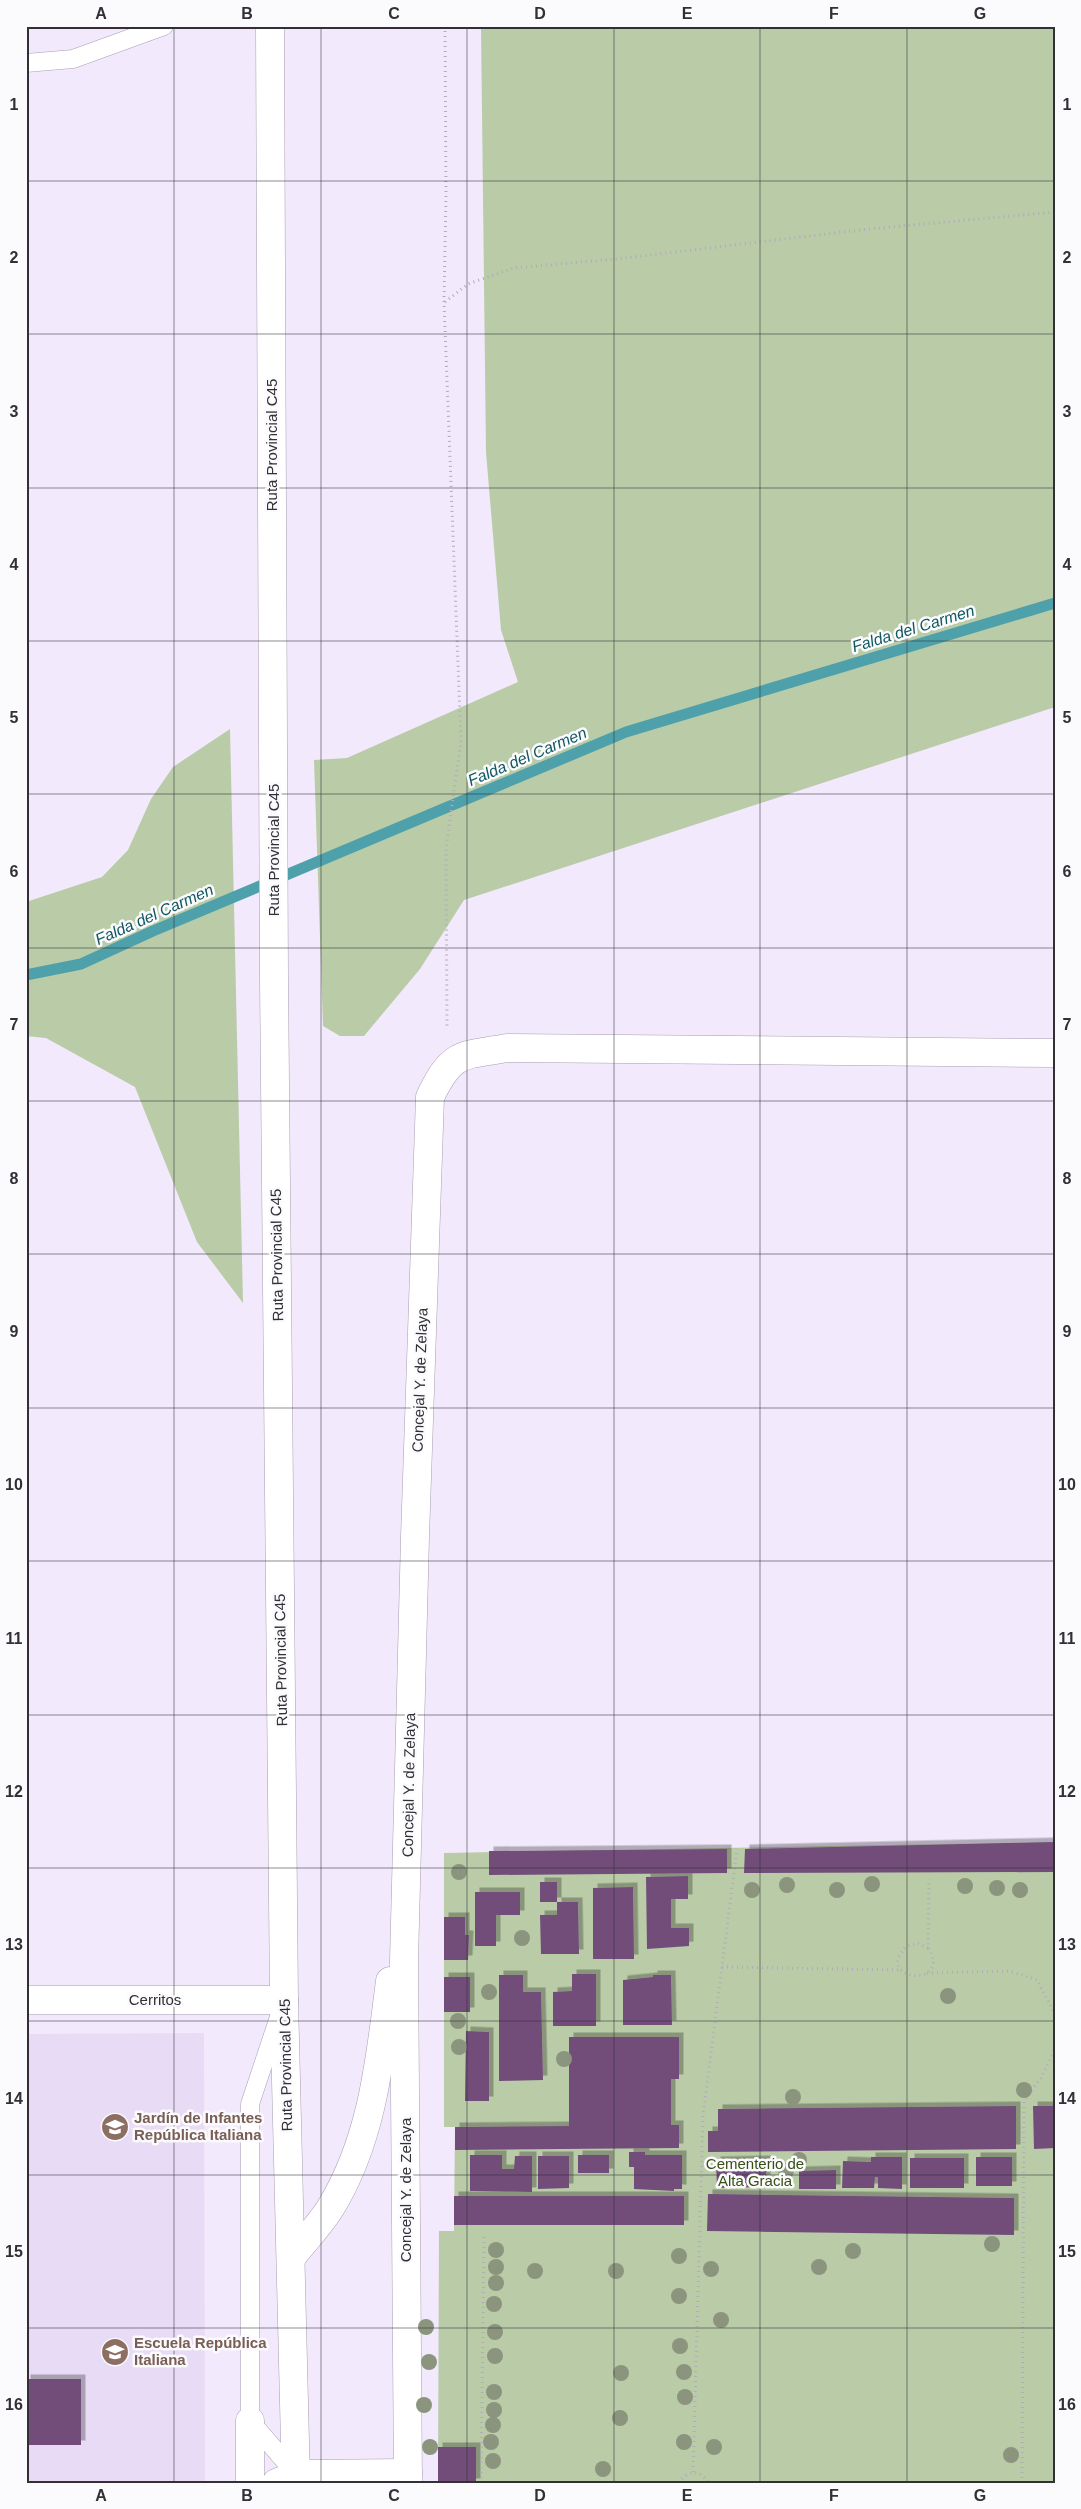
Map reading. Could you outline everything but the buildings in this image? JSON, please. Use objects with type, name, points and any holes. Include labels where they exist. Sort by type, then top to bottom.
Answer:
[{"type":"street","name":"Ruta Provincial C45","points":[[270,26],[274,934],[284,2000],[291,2258],[290,2480]]},
{"type":"street","points":[[442,1072],[460,1056],[507,1048],[1055,1053]]},
{"type":"street","name":"Concejal Y. de Zelaya","points":[[290,2480],[408,2478],[404,1961],[415,1511],[430,1097],[442,1072]]},
{"type":"street","points":[[291,2258],[331,2207],[363,2141],[379,2065],[407,1842]]},
{"type":"street","name":"Cerritos","points":[[26,2000],[284,2000]]},
{"type":"street","points":[[250,2422],[250,2483]]},
{"type":"lane","points":[[26,63],[73,59],[164,26]]},
{"type":"lane","points":[[284,2000],[250,2104],[250,2422],[290,2480]]},
{"type":"path","points":[[442,1072],[448,1013],[446,848],[461,742],[444,302],[444,26]]},
{"type":"path","points":[[444,302],[468,284],[514,268],[616,259],[869,229],[1055,212]]},
{"type":"path","points":[[694,2472],[703,2116],[737,1849]]},
{"type":"path","points":[[928,1948],[918,1944],[907,1946],[900,1954],[899,1960],[902,1970],[911,1977],[922,1976],[930,1969],[933,1958],[928,1948],[929,1879]]},
{"type":"path","points":[[722,1967],[902,1970]]},
{"type":"path","points":[[926,1973],[1009,1972],[1037,1980],[1055,2014]]},
{"type":"path","points":[[1022,2483],[1024,2100],[1041,2078],[1055,2049]]},
{"type":"path","points":[[481,2483],[484,2236]]},
{"type":"path","points":[[679,2483],[684,2475],[694,2472],[702,2475],[708,2483]]},
{"type":"shaded area","points":[[204,2033],[205,2483],[26,2483],[26,2034]]},
{"type":"green space","points":[[481,26],[1055,26],[1055,707],[464,900],[420,969],[364,1036],[340,1036],[323,1026],[314,760],[347,758],[518,682],[501,630],[486,452]]},
{"type":"green space","points":[[230,729],[243,1303],[197,1242],[135,1087],[46,1038],[26,1036],[26,902],[102,877],[128,850],[151,799],[173,767]]},
{"type":"green space","name":"Cementerio de Alta Gracia","points":[[1055,1842],[1055,2483],[438,2483],[439,2231],[454,2231],[455,2127],[444,2127],[444,1853]]},
{"type":"waterway","name":"Falda del Carmen","points":[[26,975],[81,964],[153,931],[626,732],[1055,603]]},
{"type":"place","name":"Jardín de Infantes República Italiana","points":[[115,2127]]},
{"type":"place","name":"Escuela República Italiana","points":[[115,2352]]}]
